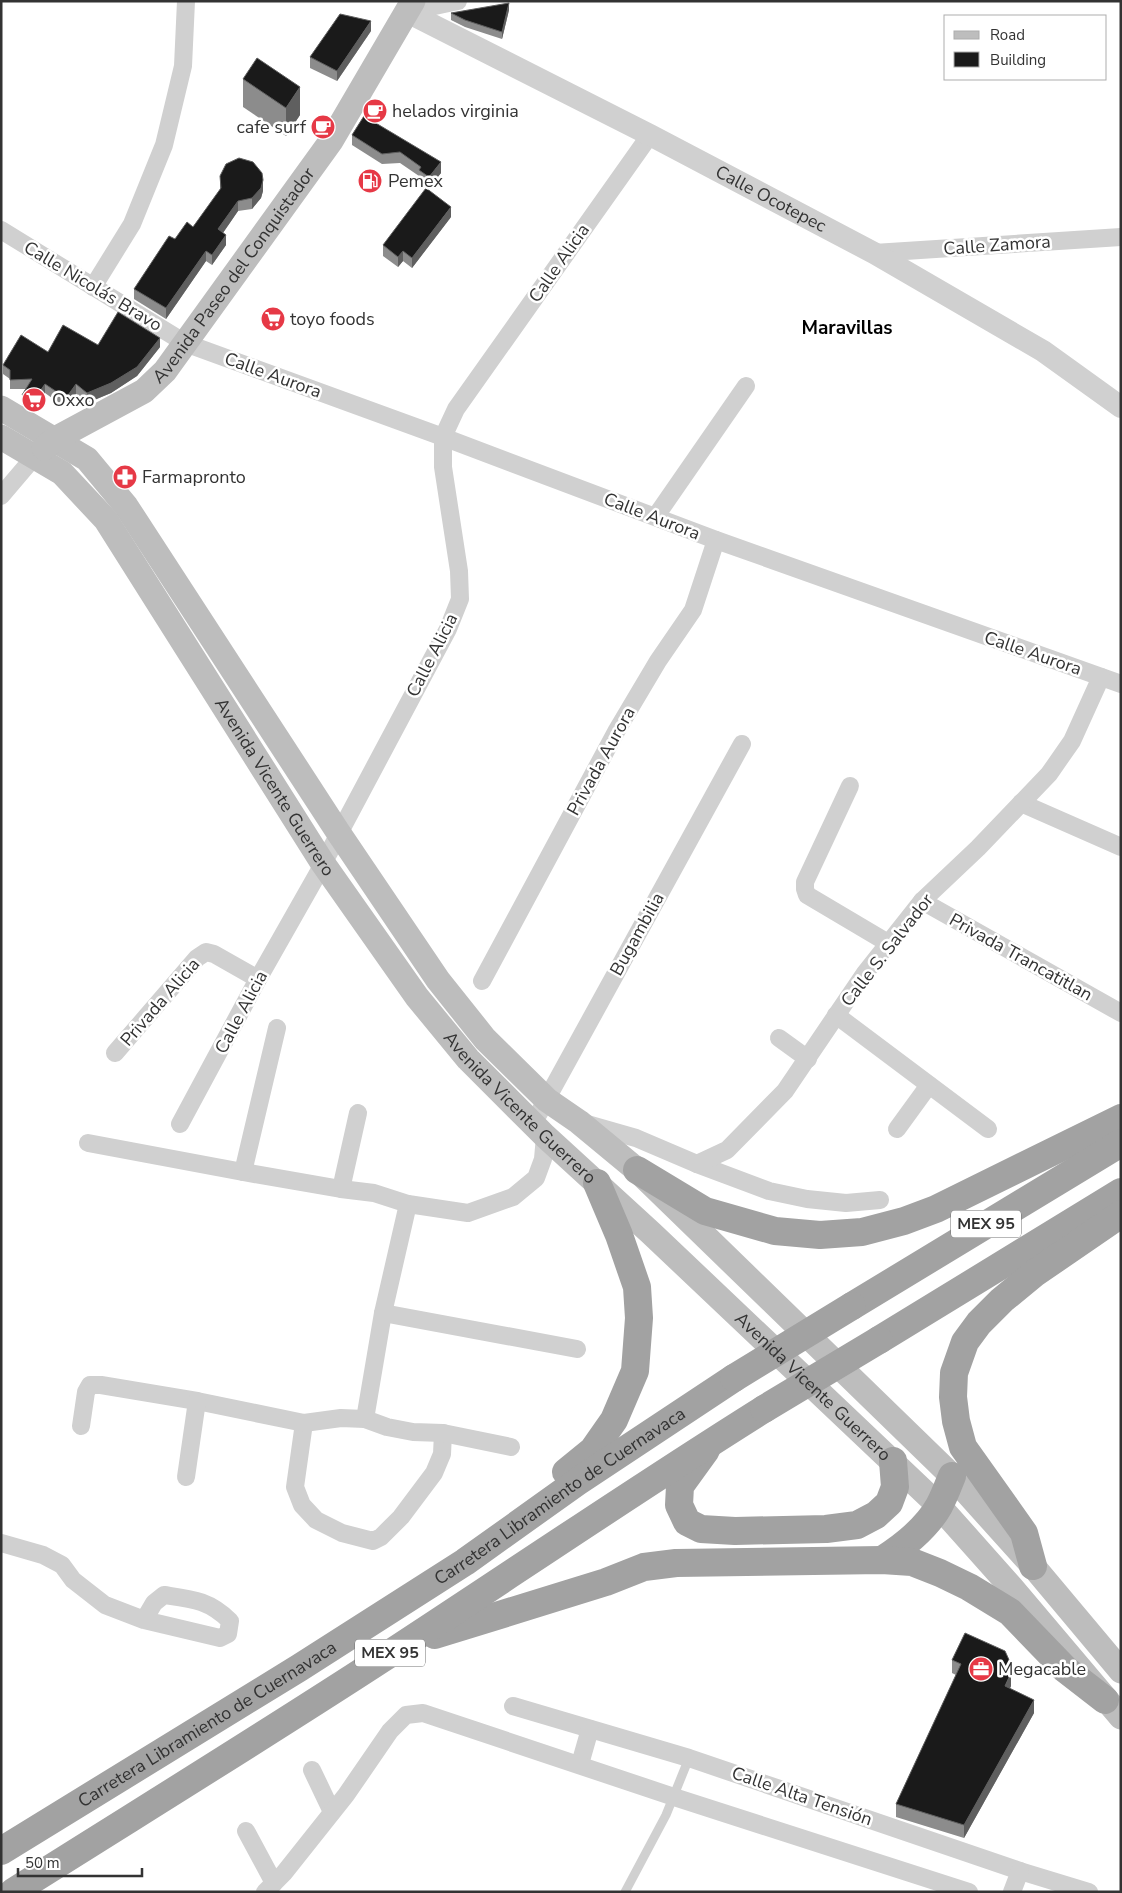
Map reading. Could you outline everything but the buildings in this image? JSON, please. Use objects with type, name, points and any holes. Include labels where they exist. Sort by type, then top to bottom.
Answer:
[{"type":"highway","points":[[636,1170],[705,1211],[766,1228],[820,1235],[862,1232],[904,1221],[936,1209],[1121,1118]]},
{"type":"highway","name":"Carretera Libramiento de Cuernavaca","points":[[1,1851],[306,1663],[465,1562],[646,1436],[734,1378],[1121,1143]]},
{"type":"highway","points":[[503,1535],[513,1512],[593,1450],[614,1420],[635,1371],[640,1318],[636,1287],[619,1235],[597,1183]]},
{"type":"highway","name":"Carretera Libramiento de Cuernavaca","points":[[13,1892],[302,1710],[669,1468],[1121,1192]]},
{"type":"highway","points":[[1033,1566],[1024,1533],[963,1447],[956,1421],[953,1397],[954,1373],[965,1342],[1002,1300],[1035,1273],[1121,1214]]},
{"type":"highway","points":[[713,1441],[680,1486],[679,1505],[687,1522],[701,1529],[735,1531],[817,1529],[857,1525],[876,1515],[889,1503],[895,1486],[893,1461]]},
{"type":"highway","points":[[882,1560],[900,1549],[922,1528],[939,1506],[952,1476]]},
{"type":"highway","points":[[404,1644],[606,1582],[644,1567],[676,1564],[882,1560],[912,1562],[969,1587],[1010,1612],[1065,1669],[1113,1708]]},
{"type":"main road","name":"Avenida Paseo del Conquistador","points":[[35,456],[54,439],[144,391],[165,371],[331,141],[410,7]]},
{"type":"main road","name":"Avenida Vicente Guerrero","points":[[1,408],[87,459],[126,506],[338,832],[438,980],[485,1039],[547,1100],[579,1122],[636,1170],[677,1208],[952,1476],[1033,1566],[1120,1670]]},
{"type":"main road","name":"Avenida Vicente Guerrero","points":[[1,437],[62,473],[106,520],[322,862],[422,1004],[468,1059],[539,1130],[651,1233],[939,1506],[1012,1588],[1113,1708]]},
{"type":"main road","points":[[651,1233],[677,1208]]},
{"type":"street","points":[[93,287],[132,224],[164,145],[182,66],[186,1]]},
{"type":"street","points":[[410,7],[458,1]]},
{"type":"street","name":"Calle Ocotepec","points":[[410,7],[874,253],[1043,351],[1121,407]]},
{"type":"street","name":"Calle Alicia","points":[[180,1124],[448,628],[460,599],[459,571],[443,467],[443,437],[456,409],[650,135]]},
{"type":"street","name":"Calle Nicolás Bravo","points":[[1,230],[185,343]]},
{"type":"street","name":"Calle Zamora","points":[[874,253],[1121,237]]},
{"type":"street","name":"Calle Aurora","points":[[185,343],[656,516],[716,540],[1121,684]]},
{"type":"street","points":[[656,516],[746,386]]},
{"type":"street","name":"Avenida Paseo del Conquistador","points":[[1,496],[35,456]]},
{"type":"street","name":"Privada Aurora","points":[[482,981],[617,730],[658,661],[693,610],[716,540]]},
{"type":"street","name":"Calle S. Salvador","points":[[696,1164],[727,1150],[785,1091],[836,1015],[888,943],[922,901],[978,848],[1049,774],[1072,741],[1102,677]]},
{"type":"street","name":"Bugambilia","points":[[539,1130],[547,1100],[742,744]]},
{"type":"street","points":[[850,786],[805,882],[805,889],[808,895],[888,943]]},
{"type":"street","points":[[1021,803],[1121,847]]},
{"type":"street","name":"Privada Trancatitlan","points":[[922,901],[1121,1013]]},
{"type":"street","name":"Privada Alicia","points":[[115,1053],[197,958],[206,952],[214,954],[258,979]]},
{"type":"street","points":[[836,1015],[988,1129]]},
{"type":"street","points":[[243,1172],[277,1028]]},
{"type":"street","points":[[780,1038],[808,1059]]},
{"type":"street","points":[[897,1129],[929,1085]]},
{"type":"street","points":[[341,1189],[358,1113]]},
{"type":"street","points":[[579,1122],[636,1138],[696,1164],[769,1191],[807,1199],[846,1203],[880,1200]]},
{"type":"street","points":[[88,1143],[243,1172],[374,1193],[408,1204],[468,1213],[513,1197],[536,1178],[543,1159],[539,1130]]},
{"type":"street","points":[[365,1420],[383,1313],[408,1204]]},
{"type":"street","points":[[383,1313],[577,1349]]},
{"type":"street","points":[[81,1426],[86,1392],[90,1386],[101,1385],[197,1401],[304,1423],[341,1418],[365,1420],[413,1432],[443,1434],[511,1447]]},
{"type":"street","points":[[186,1477],[197,1401]]},
{"type":"street","points":[[304,1423],[295,1487],[302,1505],[316,1520],[342,1532],[372,1540],[382,1538],[402,1517],[434,1473],[442,1454],[443,1434]]},
{"type":"street","points":[[1,1543],[43,1556],[62,1565],[73,1580],[105,1605],[144,1620],[220,1638],[228,1634],[230,1621],[222,1613],[201,1601],[164,1595],[154,1602],[144,1620]]},
{"type":"street","name":"Calle Alta Tensión","points":[[512,1706],[689,1758],[1020,1871],[1089,1892]]},
{"type":"street","points":[[246,1831],[270,1887],[332,1812],[390,1731],[406,1715],[423,1713],[674,1797],[969,1892]]},
{"type":"street","points":[[580,1764],[590,1729]]},
{"type":"street","points":[[312,1770],[332,1812]]},
{"type":"street","points":[[1012,1892],[1020,1871]]},
{"type":"lane","points":[[625,1892],[674,1797],[689,1758]]},
{"type":"place","name":"helados virginia","points":[[375,111]]},
{"type":"place","name":"cafe surf","points":[[323,127]]},
{"type":"place","name":"Pemex","points":[[370,181]]},
{"type":"place","name":"toyo foods","points":[[273,319]]},
{"type":"place","name":"Oxxo","points":[[34,400]]},
{"type":"place","name":"Farmapronto","points":[[125,477]]},
{"type":"place","name":"Megacable","points":[[981,1669]]},
{"type":"district","name":"Maravillas","points":[[847,328]]}]
